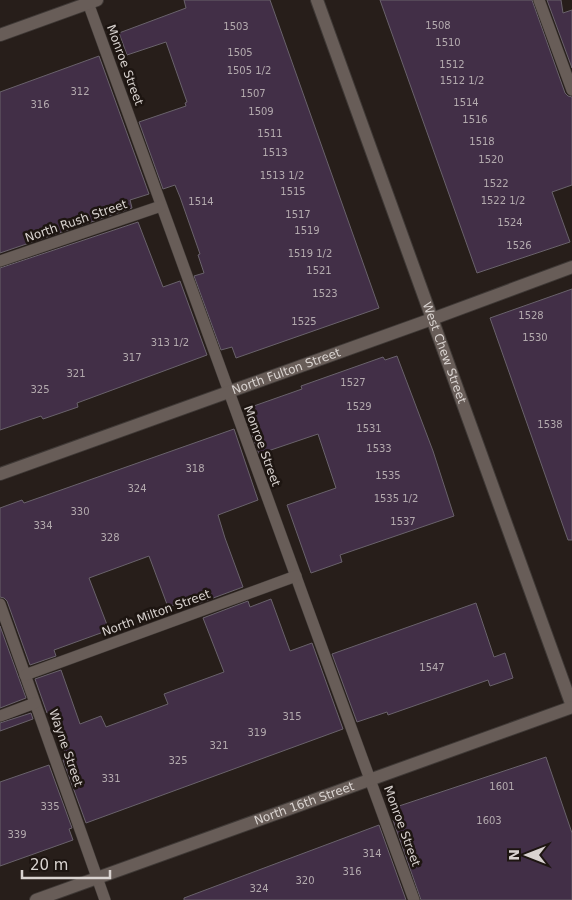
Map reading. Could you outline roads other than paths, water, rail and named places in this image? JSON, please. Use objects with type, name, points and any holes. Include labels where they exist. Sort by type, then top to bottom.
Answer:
[{"type":"street","name":"West Chew Street","points":[[317,0],[572,707]]},
{"type":"street","points":[[0,35],[91,1]]},
{"type":"street","name":"North Fulton Street","points":[[0,474],[572,267]]},
{"type":"street","name":"North 16th Street","points":[[36,900],[572,707]]},
{"type":"lane","points":[[539,0],[566,58],[572,90]]},
{"type":"lane","name":"Monroe Street","points":[[91,1],[228,392],[414,900]]},
{"type":"lane","name":"North Rush Street","points":[[0,261],[162,206]]},
{"type":"lane","name":"North Milton Street","points":[[25,675],[296,576]]},
{"type":"lane","name":"Wayne Street","points":[[0,604],[105,900]]},
{"type":"lane","points":[[0,716],[35,703]]}]
